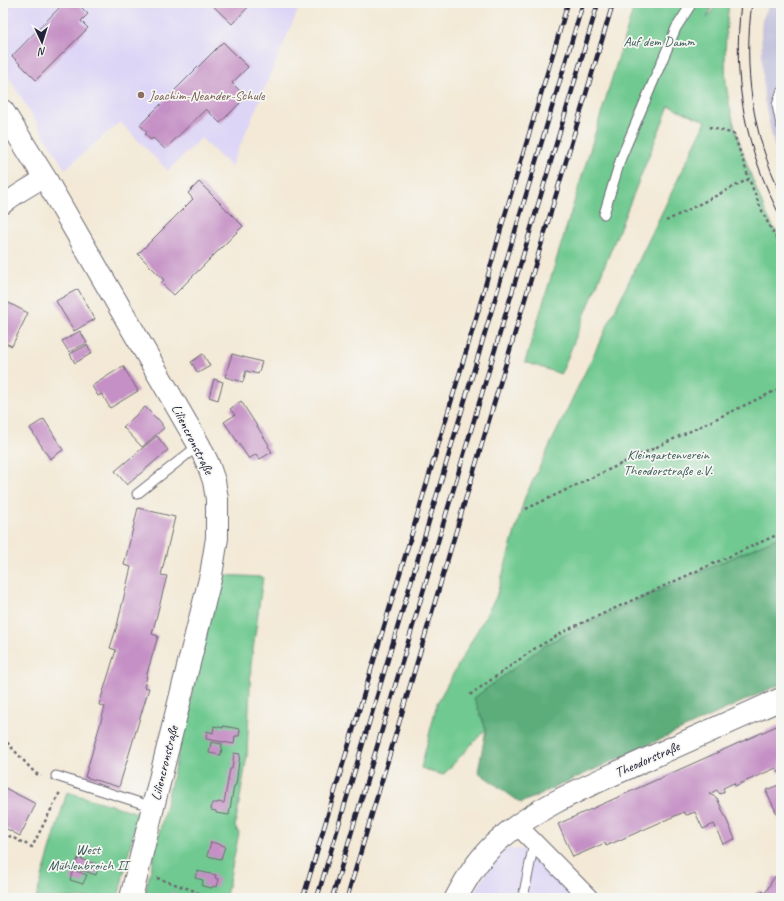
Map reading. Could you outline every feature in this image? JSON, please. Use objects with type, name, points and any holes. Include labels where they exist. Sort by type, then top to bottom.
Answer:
[{"type":"main road","name":"Liliencronstraße","points":[[3,112],[45,178],[199,445],[214,481],[217,499],[217,538],[211,575],[131,898]]},
{"type":"main road","name":"Theodorstraße","points":[[517,825],[560,800],[597,782],[781,699]]},
{"type":"main road","points":[[456,898],[475,867],[486,853],[498,840],[517,825]]},
{"type":"street","points":[[3,205],[22,191],[45,178]]},
{"type":"street","points":[[517,825],[590,898]]},
{"type":"lane","points":[[604,214],[621,158],[676,28],[692,3]]},
{"type":"lane","points":[[781,92],[777,105],[781,125]]},
{"type":"lane","points":[[137,494],[199,445]]},
{"type":"lane","points":[[56,776],[153,807]]},
{"type":"lane","points":[[523,898],[534,842]]},
{"type":"path","points":[[709,127],[734,134],[760,206],[781,245]]},
{"type":"path","points":[[666,221],[749,179]]},
{"type":"path","points":[[526,509],[781,388]]},
{"type":"path","points":[[470,695],[534,649],[569,628],[781,533]]},
{"type":"path","points":[[3,738],[35,773],[42,777]]},
{"type":"path","points":[[3,833],[32,847],[67,780]]},
{"type":"path","points":[[138,872],[195,891],[206,898]]},
{"type":"shaded area","name":"Joachim-Neander-Schule","points":[[3,3],[301,3],[231,167],[201,138],[168,171],[120,122],[65,169],[3,68]]},
{"type":"shaded area","points":[[770,3],[781,3],[781,162],[774,145],[764,99],[761,32],[762,20]]},
{"type":"shaded area","points":[[530,849],[579,898],[471,898],[501,850]]},
{"type":"green space","name":"Kleingartenverein Theodorstraße e.V.","points":[[635,3],[713,3],[707,18],[718,3],[729,3],[725,62],[729,105],[738,138],[756,188],[767,215],[781,240],[781,536],[595,619],[542,647],[474,698],[486,729],[443,775],[421,768],[437,703],[496,597],[525,497],[706,121],[669,106],[561,374],[525,362]]},
{"type":"green space","points":[[781,536],[781,684],[521,803],[478,772],[486,729],[474,698],[542,647],[595,619]]},
{"type":"green space","points":[[220,575],[263,577],[251,664],[247,756],[235,827],[239,833],[226,896],[225,898],[144,898]]},
{"type":"green space","name":"West Mühlenbroich II","points":[[67,792],[138,813],[118,898],[36,898]]},
{"type":"building","points":[[64,3],[77,3],[88,14],[81,21],[88,28],[36,80],[12,56]]},
{"type":"building","points":[[210,3],[252,3],[232,24]]},
{"type":"building","points":[[223,42],[248,67],[232,83],[246,97],[220,123],[206,109],[165,149],[153,138],[151,140],[145,134],[147,132],[140,125]]},
{"type":"building","points":[[199,182],[243,226],[174,295],[161,283],[164,280],[138,254],[193,199],[188,193]]},
{"type":"building","points":[[78,289],[95,319],[74,331],[56,301]]},
{"type":"building","points":[[3,300],[28,313],[12,346],[3,342]]},
{"type":"building","points":[[80,331],[87,343],[69,352],[62,341]]},
{"type":"building","points":[[87,345],[92,353],[75,363],[70,354]]},
{"type":"building","points":[[203,354],[210,366],[198,373],[191,362]]},
{"type":"building","points":[[232,354],[262,362],[258,374],[246,371],[243,382],[225,377]]},
{"type":"building","points":[[123,366],[138,391],[110,408],[102,394],[98,396],[92,386]]},
{"type":"building","points":[[214,379],[223,382],[218,400],[209,397]]},
{"type":"building","points":[[241,401],[272,452],[260,459],[256,454],[249,459],[224,422],[235,415],[230,409]]},
{"type":"building","points":[[145,407],[158,419],[164,428],[142,447],[123,427]]},
{"type":"building","points":[[44,419],[63,450],[50,459],[30,428]]},
{"type":"building","points":[[157,436],[168,450],[127,485],[115,471]]},
{"type":"building","points":[[138,508],[175,517],[161,575],[167,576],[152,634],[158,636],[144,687],[149,688],[119,787],[85,777],[105,707],[99,705],[116,650],[110,648],[117,626],[131,567],[124,565]]},
{"type":"building","points":[[781,724],[781,772],[779,773],[776,768],[735,786],[734,783],[723,788],[724,792],[720,794],[717,790],[709,794],[717,798],[735,839],[723,844],[714,824],[703,829],[695,812],[687,815],[684,812],[606,846],[605,843],[573,857],[558,824]]},
{"type":"building","points":[[214,726],[240,729],[239,736],[235,736],[234,744],[206,739],[207,731],[213,733]]},
{"type":"building","points":[[211,742],[222,744],[221,755],[209,753]]},
{"type":"building","points":[[234,753],[240,754],[236,785],[234,786],[229,815],[216,813],[216,811],[211,810],[212,803],[224,803]]},
{"type":"building","points":[[781,784],[781,823],[766,790]]},
{"type":"building","points":[[3,787],[36,804],[20,836],[3,827]]},
{"type":"building","points":[[211,842],[225,846],[221,859],[207,856]]},
{"type":"building","points":[[78,858],[99,865],[96,875],[75,868]]},
{"type":"building","points":[[73,870],[87,875],[83,884],[70,880]]},
{"type":"building","points":[[197,871],[216,875],[215,878],[219,879],[217,887],[213,886],[212,888],[202,886],[203,880],[195,878]]},
{"type":"building","points":[[775,876],[781,880],[781,895],[779,898],[754,898],[760,890],[765,893]]},
{"type":"building","points":[[171,892],[188,898],[169,898]]},
{"type":"tram line","points":[[741,3],[738,60],[744,114],[758,166],[781,218]]},
{"type":"tram line","points":[[752,3],[749,27],[752,100],[763,148],[781,193]]},
{"type":"railway","points":[[303,898],[477,315],[568,3]]},
{"type":"railway","points":[[317,898],[583,3]]},
{"type":"railway","points":[[332,898],[598,3]]},
{"type":"railway","points":[[347,898],[613,3]]},
{"type":"place","name":"Joachim-Neander-Schule","points":[[141,95]]},
{"type":"park label","name":"Auf dem Damm","points":[[659,41]]}]
